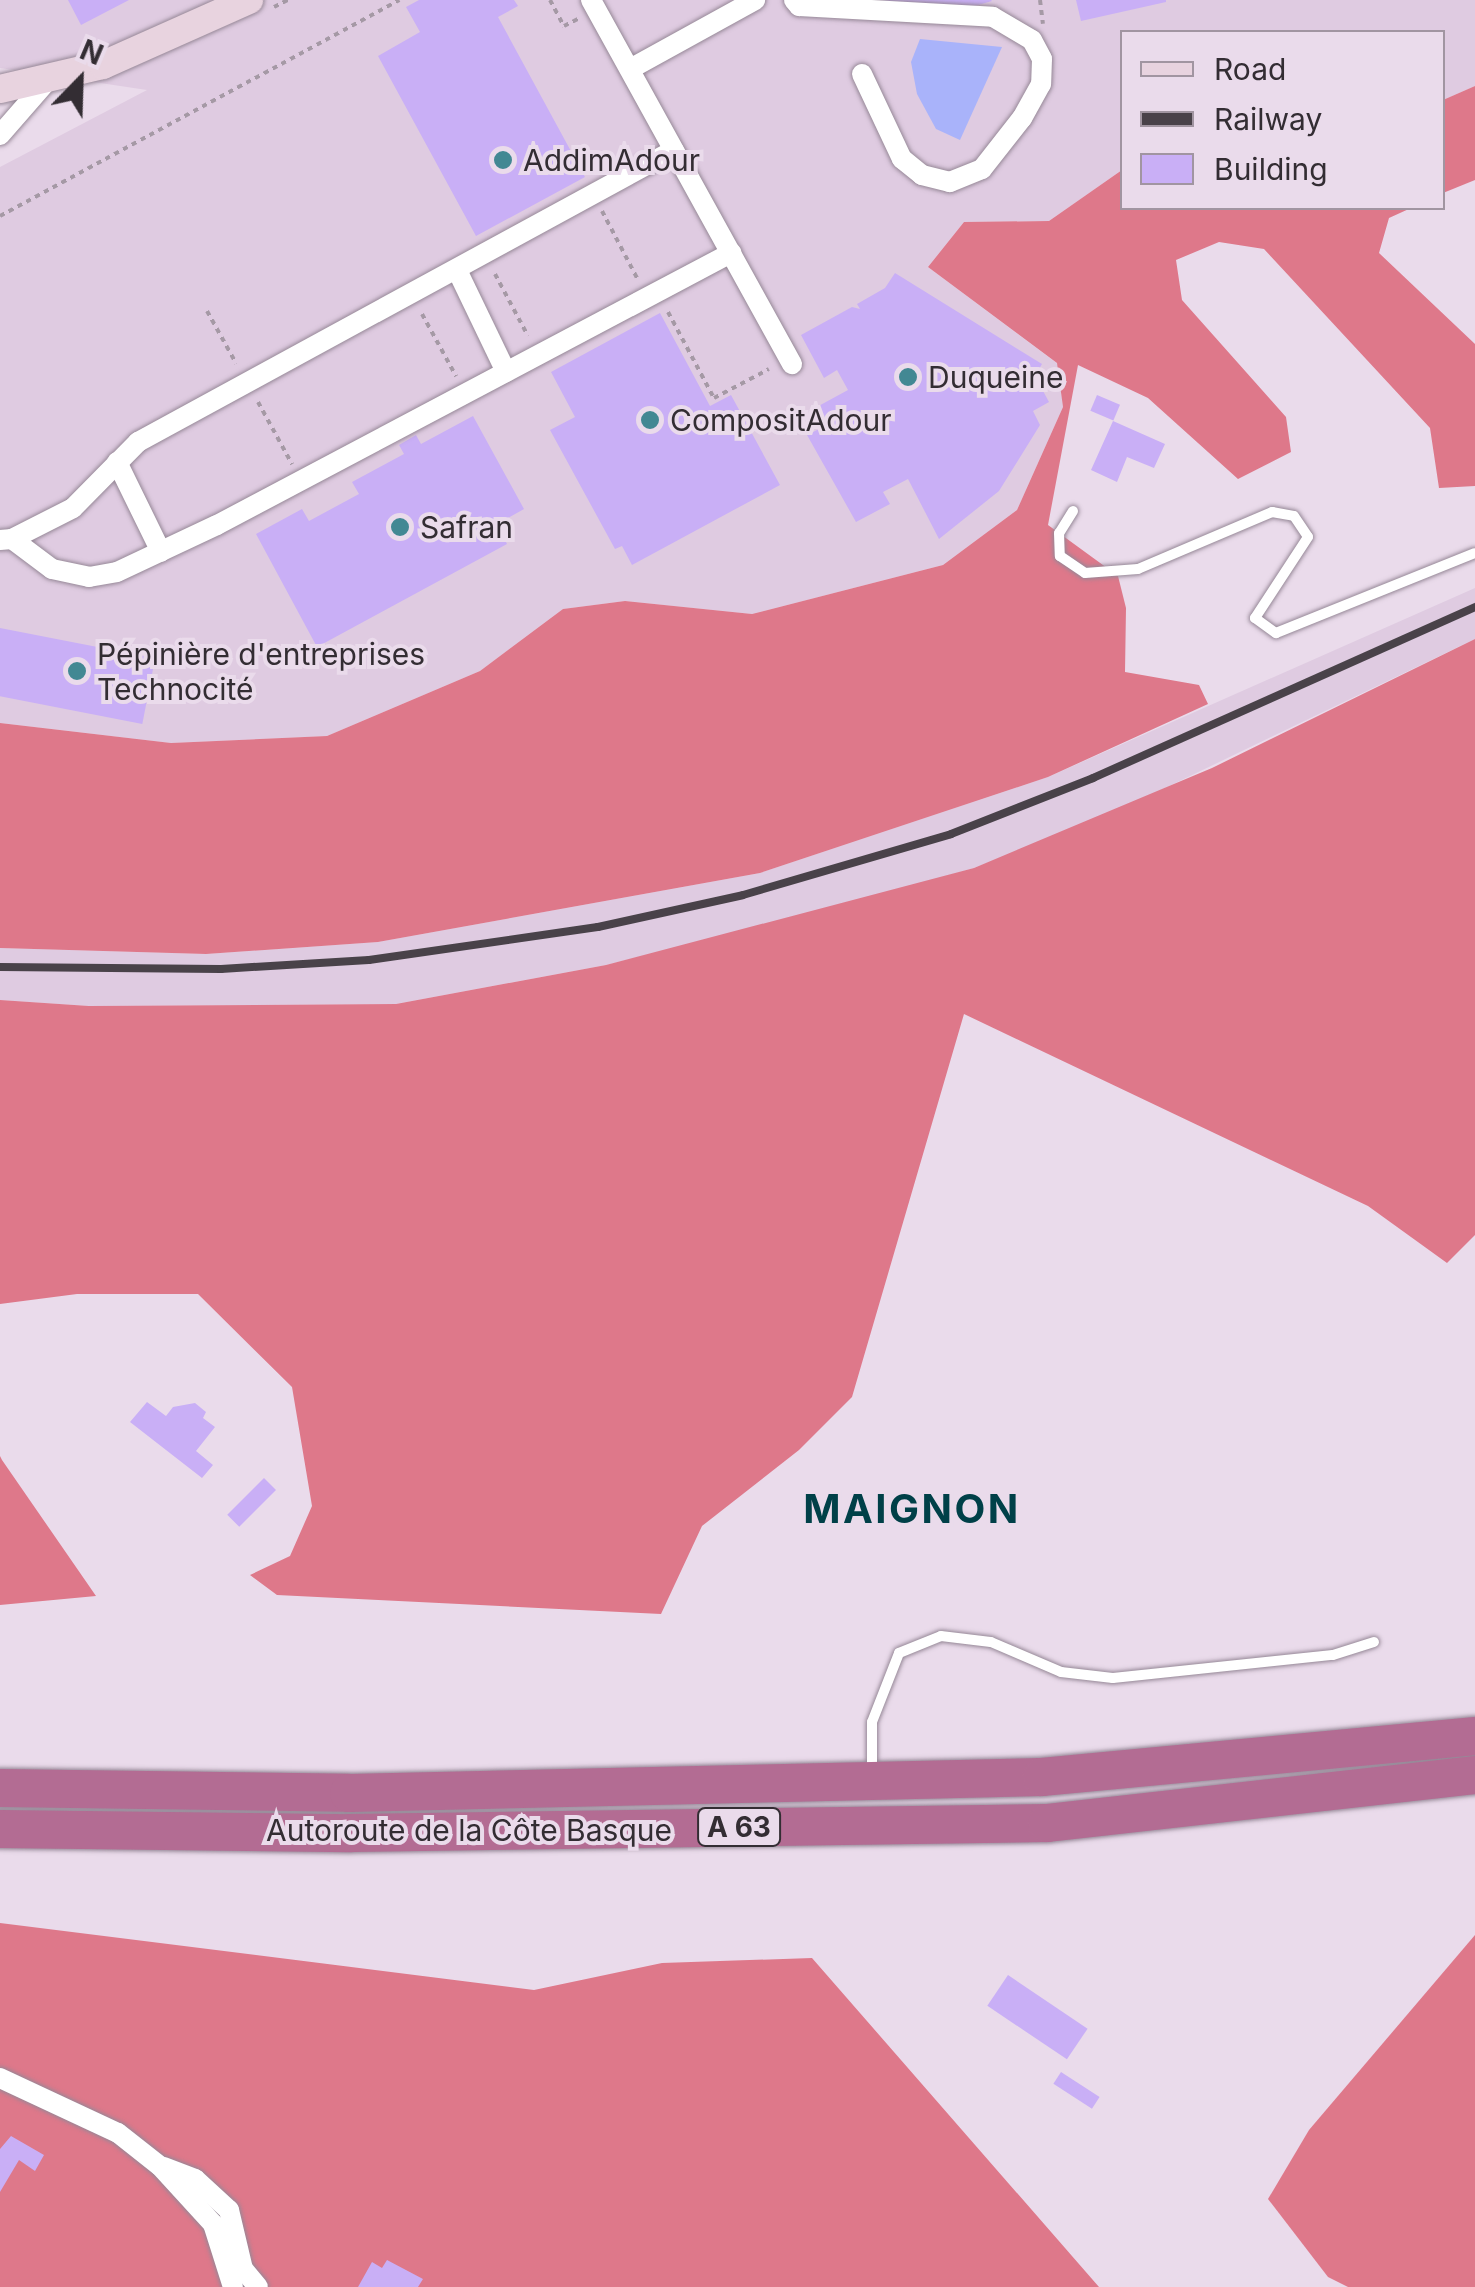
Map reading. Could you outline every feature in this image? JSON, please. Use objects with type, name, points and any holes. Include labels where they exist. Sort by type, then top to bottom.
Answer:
[{"type":"highway","name":"Autoroute de la Côte Basque","points":[[0,1788],[349,1793],[1042,1778],[1475,1736]]},
{"type":"highway","name":"Autoroute de la Côte Basque","points":[[0,1829],[351,1833],[1047,1823],[1475,1775]]},
{"type":"main road","points":[[0,89],[48,80],[152,47],[249,0]]},
{"type":"street","points":[[591,0],[731,253],[783,365]]},
{"type":"street","points":[[630,70],[730,4],[755,0]]},
{"type":"street","points":[[794,0],[799,6],[993,16],[1032,40],[1042,59],[1040,84],[1022,118],[982,169],[950,182],[922,175],[902,159],[862,74]]},
{"type":"street","points":[[0,135],[48,80]]},
{"type":"street","points":[[6,540],[73,508],[138,442],[674,150]]},
{"type":"street","points":[[6,540],[52,570],[89,577],[161,552],[506,372],[650,289],[731,253]]},
{"type":"street","points":[[457,270],[506,372]]},
{"type":"street","points":[[117,462],[161,552]]},
{"type":"street","points":[[0,2078],[118,2133],[160,2166],[213,2224],[233,2287]]},
{"type":"street","points":[[160,2166],[195,2179],[229,2210],[243,2270],[258,2287]]},
{"type":"lane","points":[[1074,511],[1059,533],[1060,556],[1085,574],[1138,569],[1272,512],[1294,516],[1308,538],[1255,618],[1276,634],[1475,554]]},
{"type":"lane","points":[[872,1781],[872,1722],[899,1653],[941,1636],[991,1642],[1061,1672],[1113,1678],[1333,1655],[1374,1642]]},
{"type":"path","points":[[0,216],[399,0]]},
{"type":"path","points":[[594,196],[714,398],[783,365]]},
{"type":"path","points":[[493,271],[533,345]]},
{"type":"path","points":[[420,312],[461,384]]},
{"type":"shaded area","points":[[0,0],[1475,0],[1475,86],[1445,99],[1445,30],[1120,30],[1120,171],[1049,221],[964,222],[928,267],[1058,364],[1063,407],[1017,510],[943,565],[752,614],[625,601],[563,609],[480,671],[327,736],[171,743],[0,723],[0,167],[147,90],[0,68]]},
{"type":"shaded area","points":[[1475,86],[1475,180],[1445,192],[1445,99]]},
{"type":"shaded area","points":[[1120,171],[1120,210],[1407,210],[1389,218],[1379,253],[1475,344],[1475,486],[1439,488],[1430,428],[1264,249],[1219,242],[1176,260],[1182,300],[1286,417],[1291,452],[1238,479],[1148,398],[1078,365],[1048,525],[1118,576],[1126,608],[1125,672],[1199,685],[1208,704],[1048,777],[760,873],[378,942],[206,954],[0,948],[0,723],[171,743],[327,736],[480,671],[563,609],[625,601],[752,614],[943,565],[1017,510],[1063,407],[1057,363],[928,267],[964,222],[1049,221]]},
{"type":"shaded area","points":[[1475,588],[1475,639],[1109,815],[974,868],[838,907],[606,965],[396,1004],[89,1006],[0,1000],[0,948],[206,954],[378,942],[760,873],[1048,777]]},
{"type":"shaded area","points":[[1475,639],[1475,1235],[1447,1263],[1368,1206],[964,1014],[852,1397],[799,1450],[702,1526],[661,1614],[277,1595],[250,1575],[290,1556],[312,1506],[292,1387],[198,1294],[77,1294],[0,1304],[0,1000],[89,1006],[396,1004],[606,965],[974,868],[1212,768]]},
{"type":"shaded area","points":[[0,1456],[2,1460],[96,1596],[0,1605]]},
{"type":"shaded area","points":[[0,1923],[534,1990],[662,1963],[812,1958],[1099,2287],[0,2287]]},
{"type":"shaded area","points":[[1475,1935],[1475,2287],[1348,2287],[1328,2277],[1268,2199],[1309,2130]]},
{"type":"water","points":[[920,39],[1002,47],[960,140],[936,129],[917,94],[911,62]]},
{"type":"building","points":[[68,0],[129,0],[81,25]]},
{"type":"building","points":[[419,0],[514,0],[518,6],[498,17],[585,177],[476,236],[378,56],[420,32],[406,7]]},
{"type":"building","points":[[880,0],[991,0],[992,1],[964,9]]},
{"type":"building","points":[[1076,0],[1166,0],[1166,2],[1081,21]]},
{"type":"building","points":[[895,273],[1042,364],[1035,376],[1049,402],[1033,411],[1040,425],[999,491],[939,539],[908,479],[883,492],[890,504],[856,522],[807,435],[823,427],[813,409],[848,390],[837,370],[824,378],[801,335],[852,307],[860,309],[857,304],[885,288]]},
{"type":"building","points":[[660,313],[710,406],[731,395],[780,485],[632,565],[622,546],[615,549],[550,430],[575,417],[551,372]]},
{"type":"building","points":[[1097,395],[1120,405],[1113,420],[1090,411]]},
{"type":"building","points":[[473,416],[524,509],[497,524],[507,544],[317,647],[256,534],[302,509],[309,521],[359,494],[352,482],[404,454],[399,445],[416,435],[421,444]]},
{"type":"building","points":[[1113,421],[1165,444],[1154,468],[1127,457],[1117,482],[1091,470]]},
{"type":"building","name":"Pépinière d'entreprises Technocité","points":[[0,628],[155,658],[142,724],[0,696]]},
{"type":"building","points":[[147,1402],[166,1416],[173,1407],[195,1403],[206,1412],[203,1418],[215,1427],[196,1451],[213,1465],[202,1478],[130,1422]]},
{"type":"building","points":[[264,1478],[276,1490],[239,1527],[227,1515]]},
{"type":"building","points":[[1008,1975],[1088,2029],[1067,2059],[987,2006]]},
{"type":"building","points":[[1061,2072],[1100,2097],[1092,2109],[1053,2084]]},
{"type":"building","points":[[11,2136],[44,2155],[35,2171],[19,2160],[0,2192],[0,2149]]},
{"type":"building","points":[[387,2260],[423,2279],[418,2287],[358,2287],[372,2262],[382,2268]]},
{"type":"railway","points":[[0,967],[221,969],[369,960],[598,927],[743,895],[951,834],[1093,778],[1475,607]]},
{"type":"place","name":"AddimAdour","points":[[503,160]]},
{"type":"place","name":"Duqueine","points":[[908,377]]},
{"type":"place","name":"CompositAdour","points":[[650,420]]},
{"type":"place","name":"Safran","points":[[400,527]]},
{"type":"place","name":"Pépinière d'entreprises Technocité","points":[[77,671]]},
{"type":"district","name":"MAIGNON","points":[[912,1509]]}]
